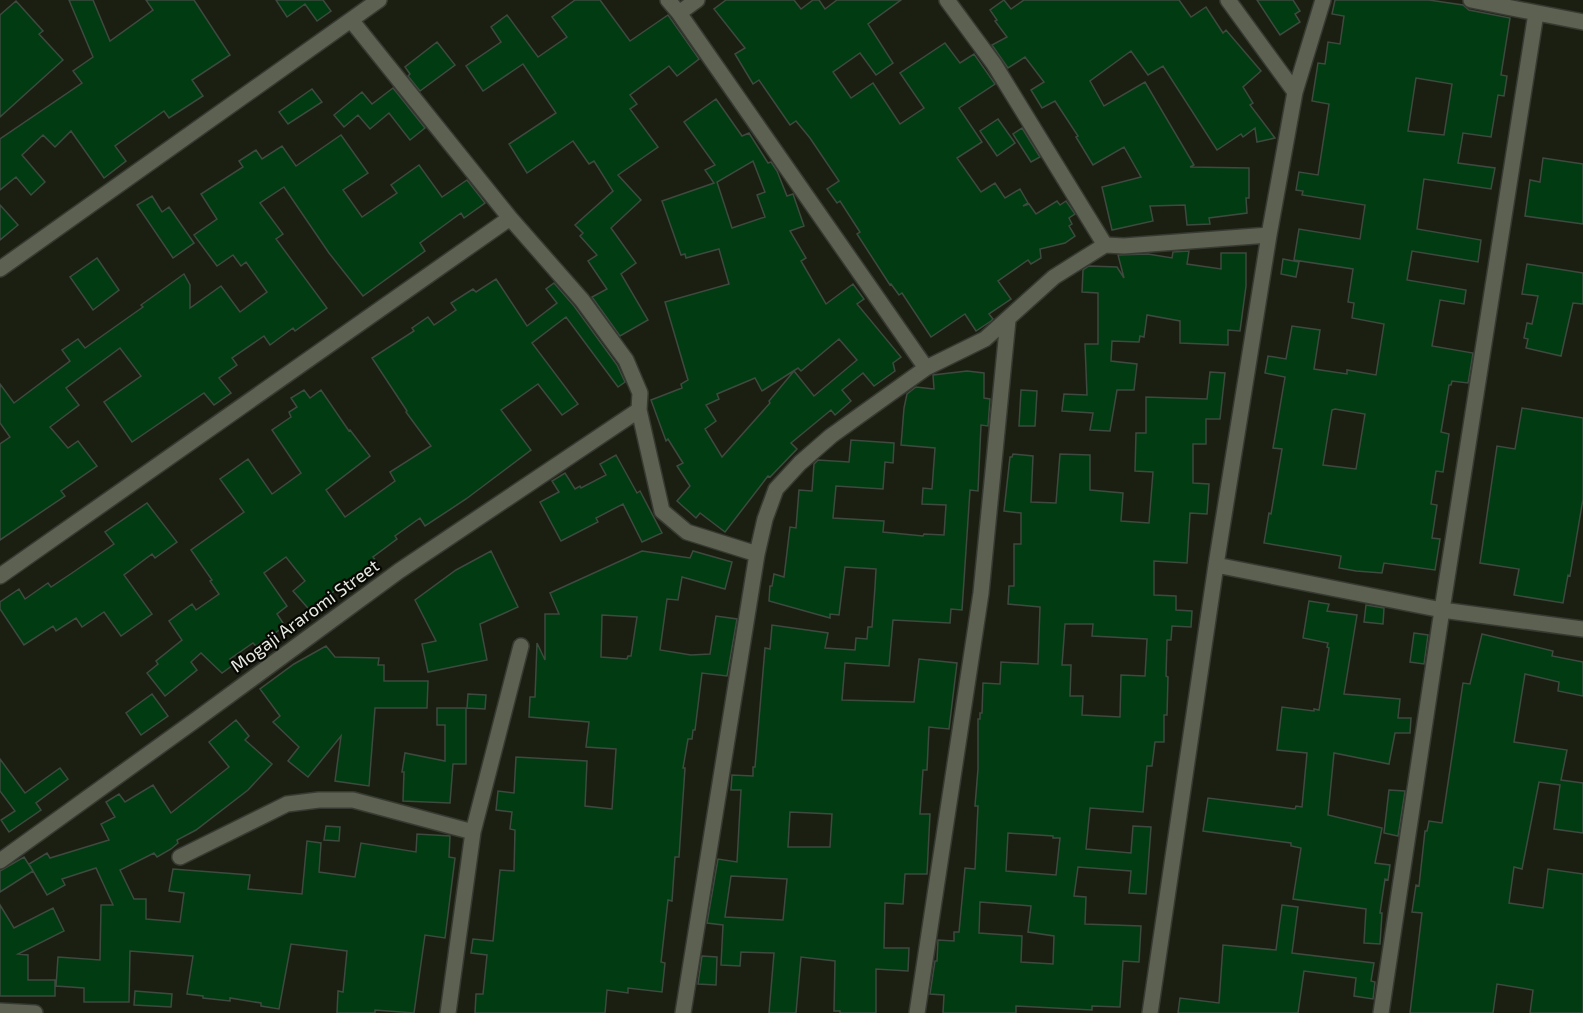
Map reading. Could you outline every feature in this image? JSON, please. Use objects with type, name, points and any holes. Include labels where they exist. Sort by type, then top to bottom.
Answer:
[{"type":"street","points":[[0,268],[379,0]]},
{"type":"street","points":[[668,0],[926,368]]},
{"type":"street","points":[[679,13],[697,0]]},
{"type":"street","points":[[948,0],[994,64],[1105,245]]},
{"type":"street","points":[[1228,0],[1295,92]]},
{"type":"street","points":[[1150,1013],[1216,565],[1269,236],[1295,92],[1323,0]]},
{"type":"street","points":[[1471,0],[1583,22]]},
{"type":"street","points":[[1381,1013],[1536,13]]},
{"type":"street","points":[[351,20],[510,218],[582,300],[626,360],[640,393],[639,410],[662,511],[687,532],[757,554]]},
{"type":"street","points":[[0,576],[510,218]]},
{"type":"street","points":[[683,1013],[757,554],[768,509],[776,489],[800,463],[831,436],[926,368],[985,339],[1054,277],[1105,245],[1124,246],[1269,236]]},
{"type":"street","points":[[917,1013],[981,593],[1008,320]]},
{"type":"street","name":"Mogaji Araromi Street","points":[[0,861],[399,571],[639,410]]},
{"type":"street","points":[[1216,565],[1442,610],[1583,629]]},
{"type":"street","points":[[448,1013],[473,832],[521,646]]},
{"type":"street","points":[[180,857],[287,804],[319,800],[353,800],[473,832]]},
{"type":"street","points":[[0,1011],[35,1013]]},
{"type":"building","points":[[69,0],[93,0],[110,41],[153,10],[146,0],[194,0],[230,55],[192,80],[203,96],[169,118],[164,111],[115,146],[126,161],[104,178],[71,131],[55,147],[43,135],[22,155],[45,182],[31,195],[16,177],[0,190],[0,139],[82,83],[73,71],[93,57]]},
{"type":"building","points":[[276,0],[323,0],[331,11],[317,21],[305,4],[287,17]]},
{"type":"building","points":[[575,0],[600,0],[630,41],[668,15],[699,59],[677,76],[669,66],[630,95],[637,104],[630,109],[658,147],[618,175],[641,200],[611,228],[636,263],[621,274],[648,320],[620,336],[592,297],[607,289],[588,261],[597,255],[580,236],[583,233],[575,225],[613,191],[594,161],[589,164],[573,141],[527,173],[509,144],[556,113],[523,64],[483,91],[466,66],[501,42],[491,27],[507,15],[538,57],[567,37],[552,17]]},
{"type":"building","points":[[726,0],[794,0],[801,9],[813,0],[819,0],[825,9],[837,0],[901,0],[868,24],[893,63],[876,75],[860,53],[833,72],[851,98],[873,83],[900,124],[924,108],[900,73],[945,43],[960,63],[974,54],[995,84],[959,108],[982,142],[957,158],[981,192],[995,183],[1005,198],[1020,189],[1028,203],[1023,206],[1029,204],[1036,214],[1057,201],[1060,205],[1066,201],[1075,214],[1069,218],[1072,224],[1069,226],[1075,236],[1065,243],[1040,249],[1041,258],[1031,264],[1028,260],[998,281],[1011,299],[989,314],[993,319],[991,321],[976,331],[965,314],[931,337],[902,293],[899,295],[890,285],[857,234],[860,232],[840,201],[837,203],[827,189],[839,181],[810,138],[796,121],[790,125],[759,80],[753,84],[735,54],[745,48],[714,9]]},
{"type":"building","points":[[1004,0],[1011,9],[1024,0],[1179,0],[1191,17],[1206,7],[1223,33],[1226,30],[1261,71],[1243,87],[1253,103],[1250,105],[1275,138],[1257,142],[1255,128],[1243,137],[1241,134],[1217,150],[1163,66],[1148,75],[1131,51],[1090,81],[1104,106],[1145,82],[1194,165],[1190,167],[1249,168],[1247,213],[1209,218],[1210,224],[1187,225],[1185,205],[1150,206],[1153,221],[1112,230],[1102,187],[1141,177],[1124,147],[1093,165],[1076,137],[1078,136],[1055,101],[1042,108],[1031,90],[1044,82],[1025,57],[1008,68],[992,45],[1007,37],[990,10]]},
{"type":"building","points":[[1257,0],[1293,0],[1300,11],[1295,14],[1300,22],[1280,35]]},
{"type":"building","points":[[1335,0],[1429,0],[1463,5],[1469,10],[1510,18],[1501,75],[1507,76],[1504,96],[1498,95],[1491,137],[1463,133],[1458,163],[1495,168],[1491,189],[1424,179],[1417,229],[1481,240],[1478,262],[1412,251],[1407,280],[1466,290],[1464,304],[1440,300],[1432,346],[1473,353],[1468,383],[1452,381],[1449,385],[1441,432],[1449,434],[1443,472],[1436,471],[1431,504],[1437,505],[1432,538],[1440,539],[1435,570],[1384,563],[1382,573],[1356,571],[1339,568],[1341,556],[1264,543],[1282,449],[1273,448],[1285,377],[1265,373],[1268,356],[1286,359],[1292,326],[1320,330],[1314,369],[1347,374],[1347,370],[1376,375],[1384,324],[1352,318],[1354,303],[1348,302],[1353,269],[1294,260],[1299,229],[1360,239],[1365,205],[1302,195],[1303,191],[1296,190],[1299,172],[1318,175],[1329,104],[1312,101],[1318,63],[1325,64],[1328,42],[1340,44],[1344,16],[1332,14]],"holes":[[[1416,78],[1452,84],[1444,135],[1408,131]],[[1332,410],[1365,414],[1356,469],[1323,465]]]},
{"type":"building","points":[[16,1],[43,31],[39,34],[63,60],[0,117],[0,15]]},
{"type":"building","points":[[437,42],[455,65],[420,91],[408,76],[410,74],[405,67]]},
{"type":"building","points":[[393,88],[425,128],[410,140],[389,113],[370,129],[358,115],[344,127],[334,115],[362,92],[372,104]]},
{"type":"building","points":[[312,89],[322,102],[288,124],[279,112]]},
{"type":"building","points":[[716,99],[742,136],[749,133],[768,163],[771,162],[777,171],[787,196],[793,194],[804,226],[790,231],[806,258],[801,261],[826,304],[853,284],[864,299],[857,304],[901,357],[893,363],[895,371],[874,386],[863,373],[842,390],[851,401],[835,415],[831,410],[791,443],[797,449],[770,477],[768,476],[725,532],[700,513],[696,518],[677,501],[690,486],[677,466],[683,463],[668,439],[666,441],[651,400],[682,388],[681,384],[688,380],[665,302],[729,284],[719,249],[686,258],[685,254],[681,255],[662,201],[714,183],[705,170],[715,165],[684,122]],"holes":[[[753,161],[765,192],[757,195],[765,217],[732,228],[717,182]],[[839,339],[857,360],[814,396],[794,371],[769,401],[770,403],[722,457],[705,429],[716,421],[706,405],[719,399],[717,394],[755,378],[762,391],[798,368],[801,371]]]},
{"type":"building","points":[[998,119],[1015,143],[997,156],[980,131]]},
{"type":"building","points":[[1022,128],[1040,157],[1031,162],[1013,134]]},
{"type":"building","points":[[341,135],[368,173],[343,190],[362,217],[397,193],[391,185],[419,165],[442,197],[467,180],[485,203],[464,218],[461,213],[420,243],[425,251],[363,296],[329,253],[284,187],[260,203],[283,234],[276,239],[327,308],[295,331],[293,328],[270,345],[264,336],[232,358],[237,365],[219,378],[231,393],[214,405],[204,393],[132,442],[104,402],[141,376],[120,348],[66,388],[79,405],[50,427],[68,448],[78,441],[97,466],[61,491],[65,496],[0,540],[0,444],[10,437],[0,423],[0,384],[14,403],[70,361],[62,350],[78,339],[85,348],[143,307],[141,305],[184,274],[190,285],[190,308],[221,286],[240,312],[267,292],[246,262],[241,266],[233,255],[217,266],[194,235],[217,219],[201,194],[243,167],[239,161],[256,150],[262,159],[282,146],[296,166]]},
{"type":"building","points":[[1543,158],[1583,164],[1583,224],[1525,216],[1530,180],[1540,182]]},
{"type":"building","points":[[152,196],[162,212],[169,207],[194,243],[173,258],[137,205]]},
{"type":"building","points":[[0,205],[18,225],[0,240]]},
{"type":"building","points":[[1189,251],[1187,264],[1221,269],[1221,253],[1246,253],[1246,286],[1240,331],[1228,330],[1228,345],[1180,343],[1180,321],[1147,315],[1144,337],[1140,336],[1139,342],[1112,341],[1111,361],[1137,364],[1134,390],[1117,390],[1110,431],[1090,430],[1093,413],[1062,411],[1064,394],[1087,395],[1085,344],[1098,344],[1098,293],[1082,292],[1083,270],[1089,266],[1117,267],[1124,278],[1118,255],[1148,254],[1172,258],[1173,252]]},
{"type":"building","points":[[97,258],[119,290],[93,310],[70,277]]},
{"type":"building","points":[[1283,259],[1299,262],[1296,277],[1281,274]]},
{"type":"building","points":[[1527,264],[1583,273],[1583,304],[1573,303],[1561,356],[1526,348],[1528,339],[1524,338],[1527,323],[1532,324],[1538,296],[1522,294]]},
{"type":"building","points":[[496,279],[527,326],[557,303],[546,289],[554,283],[574,306],[617,365],[625,382],[618,387],[566,317],[532,343],[578,404],[562,415],[538,384],[501,410],[531,450],[466,499],[425,526],[420,518],[395,536],[397,539],[373,557],[377,562],[323,599],[327,604],[314,615],[293,591],[305,581],[286,557],[264,573],[287,606],[277,614],[285,626],[256,646],[253,643],[230,659],[233,665],[222,673],[201,653],[191,662],[197,670],[165,696],[147,673],[158,664],[156,661],[182,640],[169,621],[192,604],[196,610],[219,594],[191,550],[244,512],[220,479],[248,459],[272,494],[301,473],[272,430],[291,417],[289,412],[297,407],[291,398],[304,390],[310,398],[321,390],[349,431],[370,456],[326,490],[345,517],[395,481],[390,472],[431,446],[406,412],[372,358],[414,331],[412,328],[428,317],[434,325],[456,310],[451,303],[473,289],[476,292]]},
{"type":"building","points":[[967,371],[984,373],[984,398],[990,399],[988,426],[981,425],[978,491],[970,490],[962,610],[951,609],[950,623],[893,620],[889,666],[845,663],[842,700],[914,702],[919,659],[957,663],[949,729],[929,727],[927,770],[923,770],[920,814],[930,814],[927,874],[905,874],[903,904],[885,903],[884,948],[909,948],[908,971],[876,969],[876,1013],[840,1013],[840,1011],[834,1011],[835,961],[801,957],[796,1013],[769,1013],[774,953],[741,952],[740,966],[721,965],[723,925],[707,923],[718,859],[737,862],[741,790],[731,790],[732,775],[753,776],[765,648],[770,649],[772,625],[828,633],[825,648],[855,650],[856,638],[867,639],[868,627],[872,627],[876,569],[845,567],[839,615],[830,614],[830,618],[769,601],[770,586],[772,586],[774,574],[784,577],[790,527],[796,528],[799,490],[812,491],[814,464],[818,460],[849,462],[851,440],[894,443],[893,463],[885,462],[883,489],[836,486],[833,518],[884,521],[883,532],[923,536],[924,534],[944,535],[946,505],[922,504],[923,488],[932,489],[935,448],[901,445],[907,394],[916,387],[934,389],[933,375]],"holes":[[[790,812],[832,814],[830,847],[788,847]],[[731,876],[787,879],[783,920],[725,917]]]},
{"type":"building","points":[[1210,372],[1225,373],[1220,419],[1206,419],[1206,444],[1193,444],[1193,483],[1209,484],[1207,514],[1190,513],[1187,563],[1154,561],[1154,595],[1176,596],[1176,610],[1192,611],[1191,627],[1172,626],[1171,640],[1167,640],[1167,715],[1164,715],[1164,742],[1155,742],[1152,766],[1147,766],[1143,812],[1090,808],[1086,849],[1131,853],[1133,826],[1151,827],[1146,894],[1129,893],[1131,871],[1078,867],[1074,896],[1086,897],[1085,924],[1141,926],[1139,962],[1123,961],[1120,1007],[1092,1006],[1092,1010],[1016,1006],[1016,1013],[943,1013],[944,995],[930,994],[935,961],[937,961],[938,940],[954,941],[954,932],[959,932],[965,868],[975,869],[978,719],[982,713],[983,683],[1000,684],[1001,662],[1038,664],[1040,607],[1008,604],[1009,586],[1014,586],[1014,544],[1021,544],[1021,513],[1004,511],[1010,457],[1013,454],[1033,456],[1031,502],[1056,503],[1060,454],[1090,455],[1090,490],[1123,493],[1121,521],[1149,523],[1153,472],[1135,471],[1136,433],[1146,433],[1146,397],[1207,399]],"holes":[[[1065,624],[1093,624],[1092,636],[1147,639],[1145,676],[1121,675],[1120,717],[1082,715],[1083,696],[1070,696],[1071,665],[1062,665]],[[1008,833],[1060,838],[1056,875],[1006,871]],[[980,902],[1031,906],[1028,932],[1054,936],[1053,964],[1021,962],[1022,936],[979,933]]]},
{"type":"building","points":[[1021,390],[1037,391],[1035,426],[1019,426]]},
{"type":"building","points":[[1522,408],[1583,418],[1583,499],[1563,603],[1514,595],[1519,569],[1480,563],[1497,446],[1515,449]]},
{"type":"building","points":[[616,455],[637,493],[640,491],[662,533],[642,542],[623,504],[596,518],[598,522],[561,541],[540,502],[559,492],[552,481],[565,473],[575,489],[580,486],[581,488],[606,475],[600,464]]},
{"type":"building","points":[[147,503],[177,542],[155,558],[152,554],[124,575],[152,614],[121,636],[104,612],[82,627],[76,618],[56,631],[53,626],[24,645],[0,609],[0,602],[19,589],[25,599],[48,583],[51,587],[72,573],[114,544],[105,532]]},
{"type":"building","points":[[491,551],[518,607],[480,624],[487,660],[428,672],[422,644],[436,641],[415,600],[456,570]]},
{"type":"building","points":[[642,551],[690,558],[693,551],[732,562],[725,589],[682,577],[678,600],[667,599],[660,650],[691,655],[710,654],[716,616],[737,619],[727,676],[702,673],[695,730],[693,730],[692,739],[688,739],[683,768],[685,768],[679,857],[675,857],[672,901],[668,900],[661,962],[665,963],[662,992],[628,988],[628,993],[607,990],[605,1013],[475,1013],[476,994],[483,994],[487,955],[471,953],[473,939],[493,941],[500,870],[514,871],[515,830],[510,829],[512,812],[496,810],[498,791],[514,793],[516,757],[587,761],[585,806],[612,809],[616,749],[586,747],[589,722],[529,717],[530,697],[535,697],[537,643],[545,660],[545,614],[559,614],[550,593]],"holes":[[[602,615],[637,617],[631,656],[627,659],[601,657]]]},
{"type":"building","points":[[1309,601],[1329,604],[1327,611],[1357,615],[1344,694],[1400,699],[1398,718],[1411,718],[1410,733],[1395,733],[1389,764],[1334,753],[1328,815],[1382,828],[1375,863],[1390,865],[1388,880],[1385,879],[1380,913],[1382,913],[1380,944],[1364,943],[1366,909],[1293,899],[1301,848],[1291,846],[1291,843],[1203,831],[1208,798],[1295,809],[1296,806],[1302,807],[1307,753],[1277,750],[1282,707],[1319,710],[1329,648],[1328,643],[1303,638]]},
{"type":"building","points":[[1366,605],[1384,608],[1383,624],[1364,622]]},
{"type":"building","points":[[1414,633],[1428,635],[1424,664],[1410,662]]},
{"type":"building","points":[[1482,634],[1553,651],[1552,656],[1583,662],[1583,696],[1558,691],[1559,682],[1525,674],[1514,742],[1567,750],[1561,780],[1583,783],[1583,833],[1554,829],[1560,785],[1539,782],[1522,869],[1514,867],[1509,903],[1543,908],[1548,869],[1583,874],[1583,1013],[1530,1013],[1533,990],[1497,984],[1493,1013],[1410,1013],[1422,913],[1412,912],[1416,885],[1419,886],[1425,831],[1427,831],[1429,821],[1442,823],[1463,683],[1470,684]]},
{"type":"building","points":[[326,646],[335,657],[379,658],[378,665],[384,665],[384,681],[428,681],[427,708],[375,708],[369,786],[335,781],[341,736],[308,777],[288,761],[299,747],[273,722],[280,716],[260,689],[294,664]]},
{"type":"building","points":[[152,694],[168,716],[141,735],[126,713]]},
{"type":"building","points":[[468,694],[486,695],[485,709],[467,708]]},
{"type":"building","points":[[437,708],[466,708],[466,764],[453,764],[450,803],[403,801],[404,772],[402,772],[405,753],[445,761],[445,725],[437,725]]},
{"type":"building","points":[[236,720],[249,736],[245,740],[272,764],[248,790],[196,830],[177,840],[178,843],[171,849],[157,857],[154,853],[120,870],[134,899],[146,899],[146,919],[180,922],[184,893],[169,891],[173,869],[250,875],[248,889],[302,894],[307,841],[321,843],[319,872],[355,877],[361,843],[416,852],[417,834],[450,836],[449,857],[455,858],[445,938],[425,935],[414,1013],[375,1010],[375,1013],[337,1013],[338,991],[343,992],[347,951],[291,944],[279,1009],[261,1006],[261,1003],[230,998],[230,1001],[203,998],[203,996],[187,994],[193,956],[130,951],[129,1002],[84,1002],[84,988],[56,986],[58,957],[100,960],[101,905],[113,905],[96,868],[62,879],[65,885],[47,895],[29,864],[47,853],[50,858],[109,840],[101,824],[115,817],[106,802],[119,794],[125,802],[153,785],[171,813],[229,767],[209,742]]},
{"type":"building","points":[[0,759],[25,793],[60,768],[68,779],[36,803],[41,810],[9,832],[1,820],[15,811],[0,791]]},
{"type":"building","points":[[1389,790],[1405,791],[1398,836],[1384,833]]},
{"type":"building","points":[[326,826],[340,827],[339,841],[324,840]]},
{"type":"building","points":[[24,857],[33,871],[0,892],[0,871]]},
{"type":"building","points":[[0,905],[14,928],[53,908],[64,931],[18,954],[28,955],[28,980],[55,980],[55,996],[0,996]]},
{"type":"building","points":[[1282,905],[1298,907],[1292,953],[1374,963],[1371,981],[1375,982],[1373,999],[1354,996],[1356,978],[1304,971],[1298,1013],[1178,1013],[1180,998],[1219,1003],[1223,945],[1276,950]]},
{"type":"building","points":[[702,956],[717,957],[716,985],[698,984]]},
{"type":"building","points":[[135,991],[172,994],[171,1007],[134,1005]]}]
